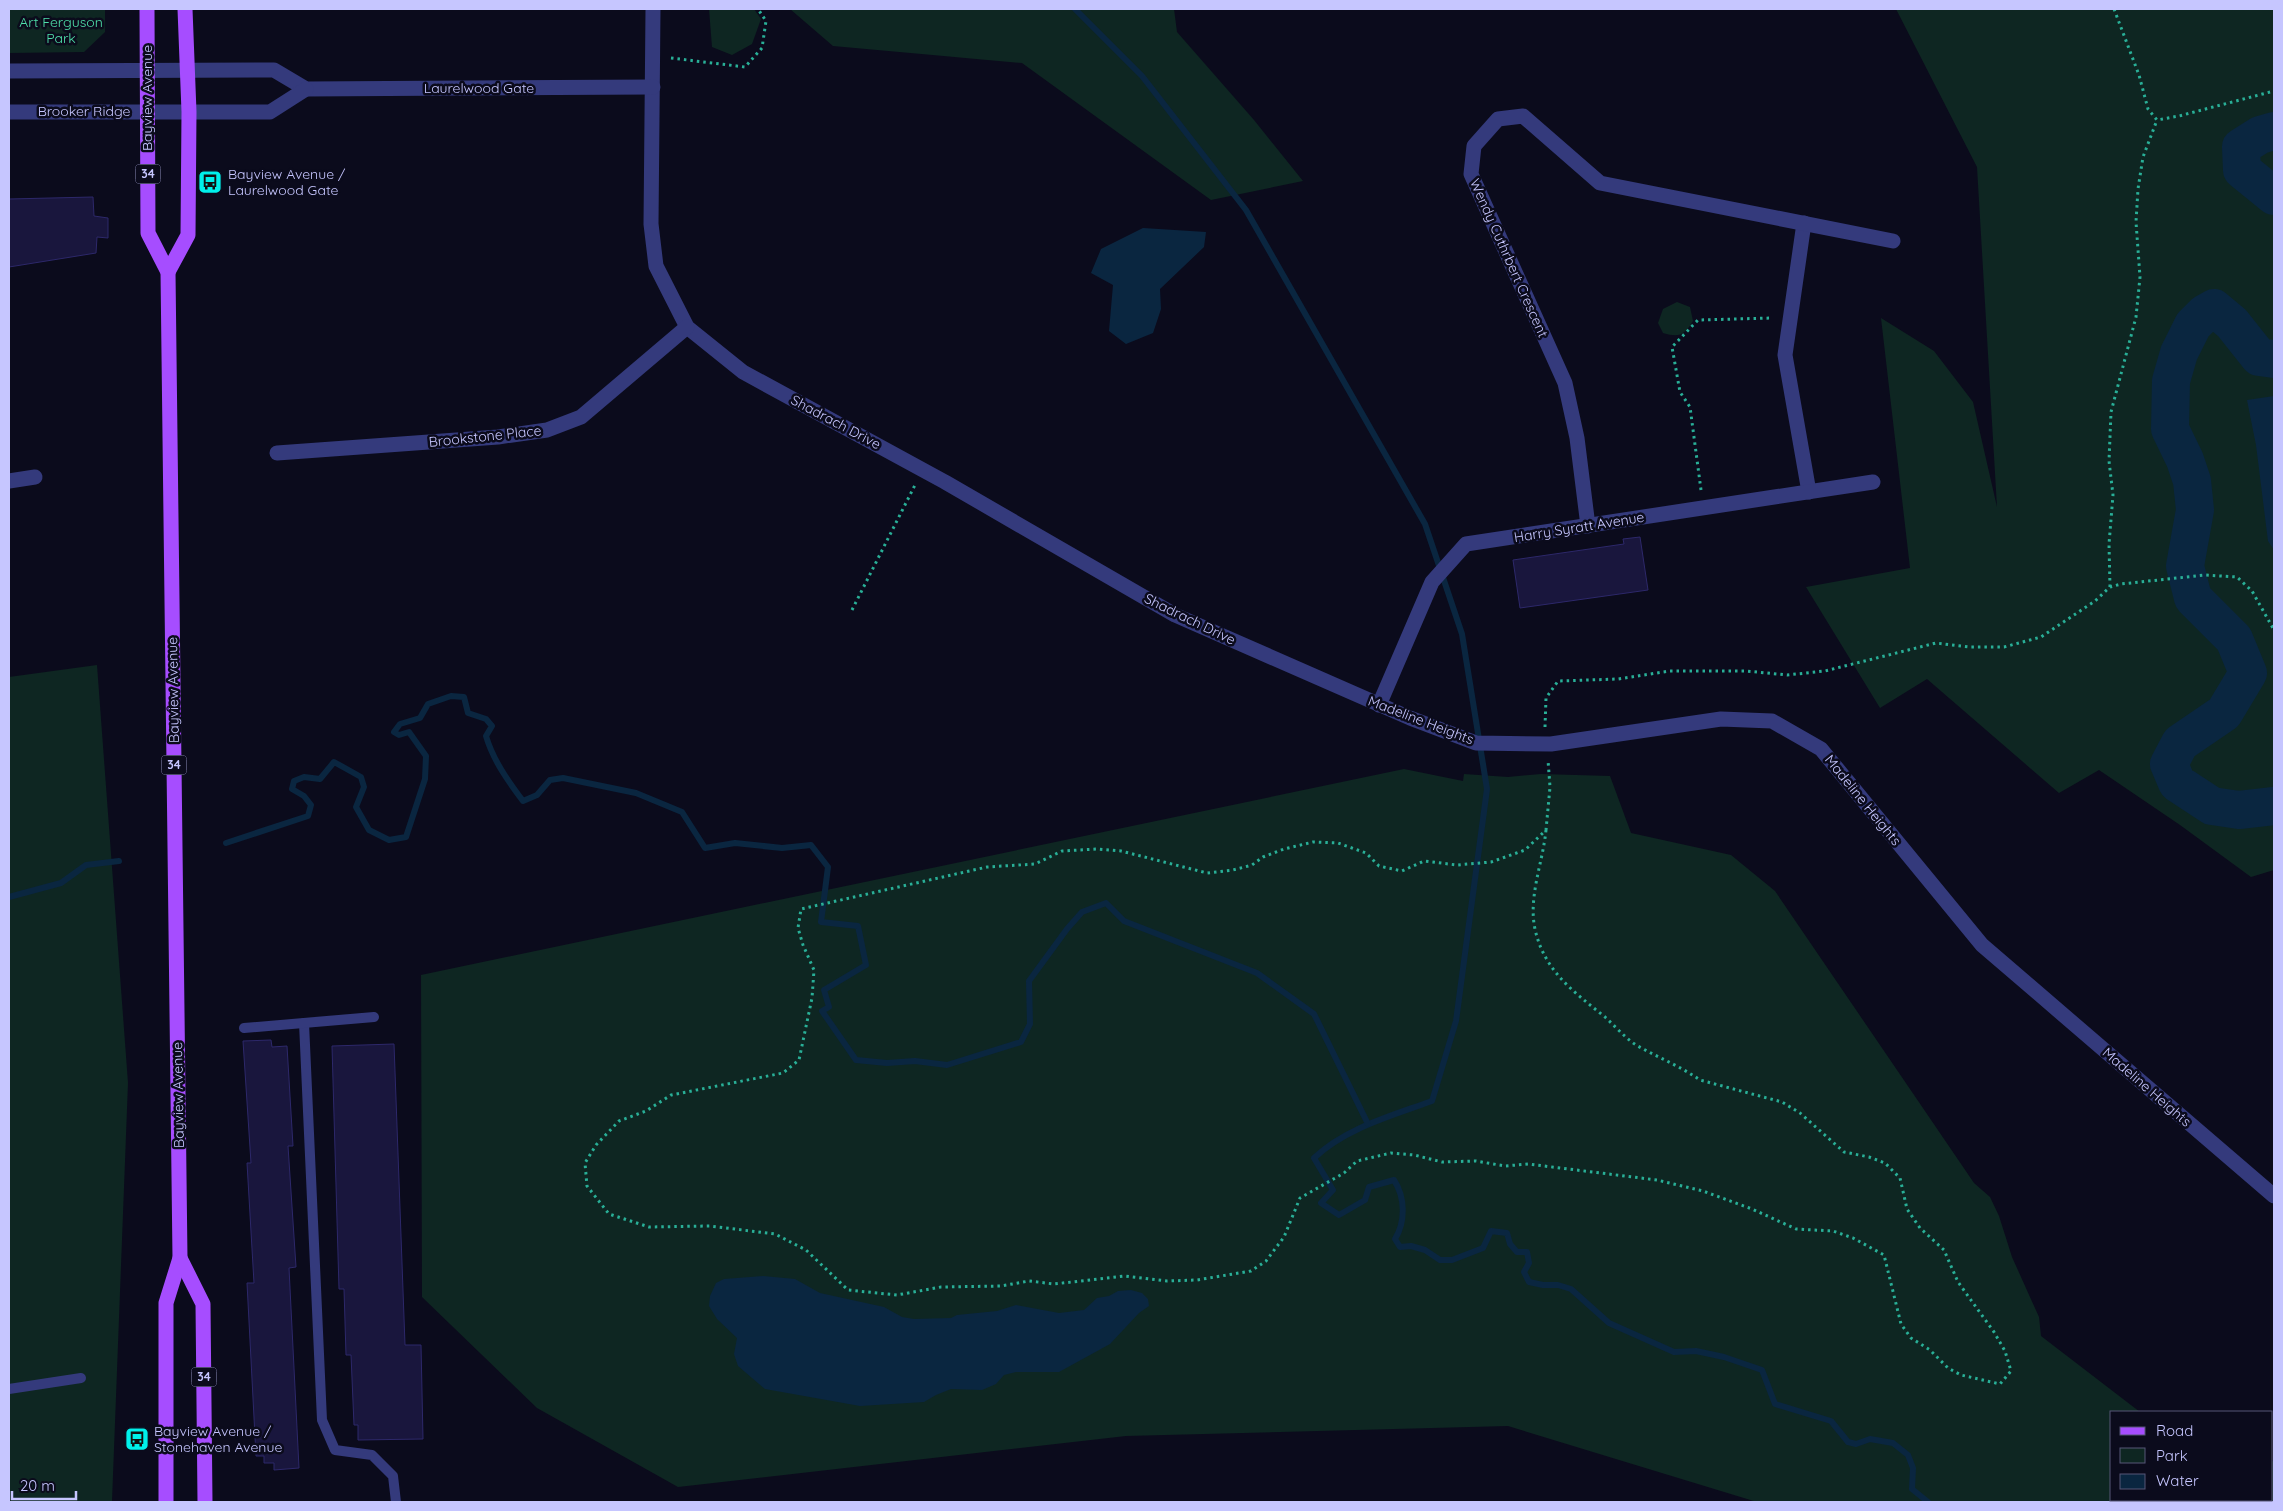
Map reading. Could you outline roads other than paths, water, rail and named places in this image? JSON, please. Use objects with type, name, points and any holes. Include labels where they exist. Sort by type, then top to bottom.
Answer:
[{"type":"main road","name":"Bayview Avenue","points":[[147,9],[148,233],[168,272],[180,1258],[166,1303],[166,1502]]},
{"type":"main road","name":"Bayview Avenue","points":[[168,272],[188,235],[188,112],[185,9]]},
{"type":"main road","name":"Bayview Avenue","points":[[180,1258],[203,1304],[205,1502]]},
{"type":"street","name":"Shadrach Drive","points":[[652,9],[651,224],[656,266],[687,327],[743,372],[923,469],[1175,615],[1280,661]]},
{"type":"street","points":[[9,71],[274,70],[306,89],[270,112],[188,112]]},
{"type":"street","name":"Laurelwood Gate","points":[[306,89],[653,86]]},
{"type":"street","name":"Brooker Ridge","points":[[9,112],[188,112]]},
{"type":"street","name":"Wendy Cuthrbert Crescent","points":[[1588,526],[1577,438],[1565,383],[1471,174],[1474,146],[1498,119],[1523,116],[1600,183],[1893,241]]},
{"type":"street","points":[[1804,223],[1785,355],[1809,492]]},
{"type":"street","name":"Brookstone Place","points":[[277,452],[498,437],[547,430],[581,417],[687,327]]},
{"type":"street","points":[[9,481],[35,477]]},
{"type":"street","name":"Harry Syratt Avenue","points":[[1379,704],[1432,582],[1466,544],[1873,482]]},
{"type":"street","name":"Madeline Heights","points":[[1280,661],[1476,743],[1551,744],[1721,719],[1772,721],[1821,749],[1982,945],[2274,1196]]},
{"type":"lane","points":[[244,1028],[374,1017]]},
{"type":"lane","points":[[304,1023],[322,1420],[335,1450],[372,1455],[393,1476],[396,1502]]},
{"type":"lane","points":[[9,1389],[81,1378]]},
{"type":"water","points":[[1143,228],[1206,232],[1204,247],[1160,289],[1161,309],[1153,333],[1126,344],[1109,331],[1113,285],[1091,273],[1101,249]]},
{"type":"water","points":[[2274,396],[2274,550],[2268,541],[2256,445],[2247,400]]},
{"type":"water","points":[[763,1276],[795,1279],[820,1293],[884,1307],[902,1317],[914,1319],[951,1318],[957,1315],[997,1311],[1016,1305],[1059,1313],[1084,1310],[1097,1298],[1109,1296],[1118,1291],[1131,1290],[1142,1293],[1148,1299],[1149,1306],[1139,1313],[1110,1344],[1059,1372],[1016,1372],[1004,1375],[996,1384],[982,1390],[951,1389],[924,1402],[860,1406],[765,1389],[738,1366],[734,1354],[737,1338],[717,1319],[709,1306],[710,1296],[716,1283],[724,1279]]},
{"type":"waterway","points":[[1075,9],[1142,76],[1246,210],[1425,524],[1462,634],[1487,789],[1456,1021],[1432,1101],[1355,1131],[1340,1139],[1314,1158],[1333,1190],[1321,1203],[1339,1215],[1365,1200],[1369,1187],[1394,1180],[1398,1187],[1403,1209],[1401,1225],[1395,1239],[1400,1247],[1411,1246],[1425,1250],[1440,1260],[1452,1260],[1483,1248],[1491,1231],[1507,1233],[1510,1244],[1517,1252],[1527,1252],[1529,1263],[1524,1272],[1529,1282],[1543,1285],[1558,1285],[1571,1289],[1609,1323],[1674,1352],[1696,1351],[1724,1357],[1762,1370],[1775,1404],[1831,1421],[1848,1442],[1856,1444],[1870,1439],[1893,1443],[1908,1455],[1913,1468],[1912,1489],[1928,1502]]},
{"type":"waterway","points":[[2274,131],[2260,135],[2241,147],[2242,170],[2274,196]]},
{"type":"waterway","points":[[2274,359],[2259,357],[2232,323],[2214,308],[2205,313],[2193,325],[2179,353],[2171,381],[2170,429],[2185,460],[2192,481],[2195,510],[2185,566],[2193,598],[2234,639],[2248,673],[2224,713],[2180,743],[2169,764],[2177,783],[2212,806],[2239,810],[2274,806]]},
{"type":"waterway","points":[[226,843],[308,816],[311,805],[304,796],[292,789],[294,781],[304,777],[320,779],[334,762],[361,777],[364,787],[356,807],[369,830],[389,840],[406,837],[425,779],[426,756],[409,732],[399,735],[394,732],[400,724],[420,718],[428,704],[451,696],[464,697],[468,713],[486,719],[492,726],[486,736],[489,745],[502,770],[523,801],[537,795],[550,780],[563,778],[636,793],[682,812],[705,848],[735,843],[782,848],[811,845],[828,867],[821,922],[858,926],[866,965],[824,990],[829,1007],[822,1011],[856,1060],[887,1063],[915,1061],[947,1065],[1021,1042],[1030,1024],[1029,981],[1067,929],[1082,912],[1106,903],[1124,921],[1257,973],[1314,1014],[1368,1124]]},
{"type":"waterway","points":[[9,897],[61,883],[86,865],[119,861]]},
{"type":"place","name":"Bayview Avenue / Laurelwood Gate","points":[[210,182]]},
{"type":"place","name":"Bayview Avenue / Stonehaven Avenue","points":[[137,1439]]},
{"type":"park label","name":"Art Ferguson Park","points":[[61,30]]}]
